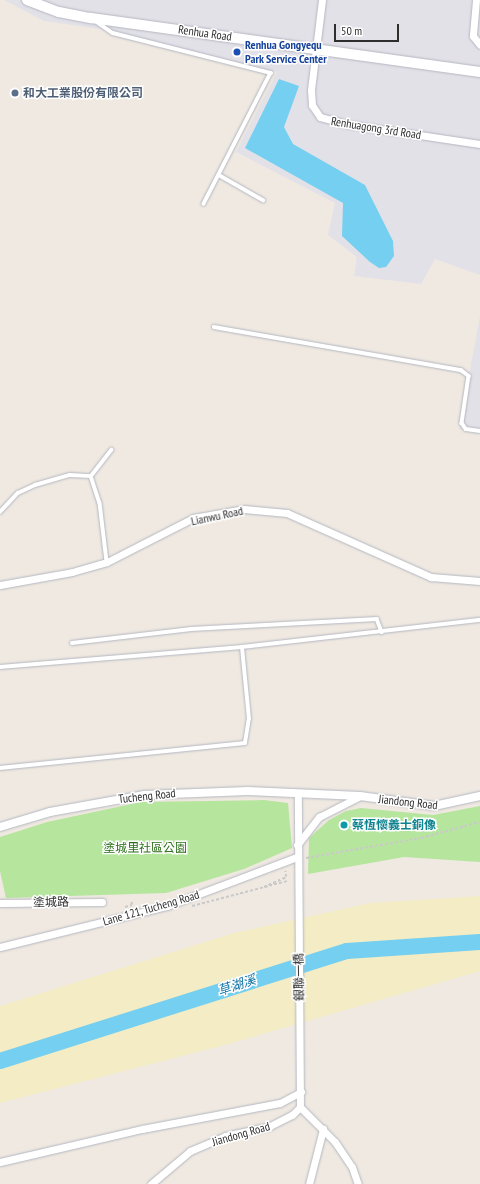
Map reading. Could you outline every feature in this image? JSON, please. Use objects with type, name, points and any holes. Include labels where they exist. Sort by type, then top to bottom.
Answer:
[{"type":"main road","name":"Renhua Road","points":[[27,0],[59,12],[91,18],[316,48],[480,72]]},
{"type":"street","points":[[316,48],[322,0]]},
{"type":"street","points":[[476,0],[473,36],[480,45]]},
{"type":"street","name":"Renhuagong 3rd Road","points":[[316,48],[311,100],[320,117],[346,124],[480,144]]},
{"type":"street","name":"Lianwu Road","points":[[0,585],[72,572],[107,562],[193,518],[244,509],[287,513],[431,577],[480,581]]},
{"type":"street","points":[[297,859],[298,793]]},
{"type":"street","name":"Jiandong Road","points":[[298,793],[360,796],[434,806],[480,796]]},
{"type":"street","name":"Tucheng Road","points":[[0,827],[50,812],[144,795],[298,793]]},
{"type":"street","points":[[297,845],[319,817],[360,796]]},
{"type":"street","name":"Lane 121, Tucheng Road","points":[[0,948],[167,906],[297,859]]},
{"type":"street","name":"銀聯一橋","points":[[297,859],[301,1092]]},
{"type":"street","name":"塗城路","points":[[0,903],[102,902]]},
{"type":"street","points":[[301,1092],[300,1107],[323,1130],[352,1167],[358,1184]]},
{"type":"street","points":[[0,1162],[142,1129],[280,1104],[301,1092]]},
{"type":"street","name":"Jiandong Road","points":[[151,1184],[190,1151],[225,1136],[270,1126],[292,1115],[300,1107]]},
{"type":"street","points":[[308,1184],[323,1130]]},
{"type":"lane","points":[[91,18],[113,33],[271,73],[204,204]]},
{"type":"lane","points":[[219,175],[263,200]]},
{"type":"lane","points":[[214,327],[461,370],[468,376],[462,423],[466,429],[480,431]]},
{"type":"lane","points":[[91,476],[111,450]]},
{"type":"lane","points":[[0,512],[18,493],[35,485],[70,475],[91,476]]},
{"type":"lane","points":[[91,476],[100,503],[107,562]]},
{"type":"lane","points":[[72,643],[191,629],[377,619],[382,632]]},
{"type":"lane","points":[[0,667],[242,647],[480,620]]},
{"type":"lane","points":[[0,768],[245,743],[249,719],[242,647]]},
{"type":"path","points":[[297,859],[421,838],[480,822]]},
{"type":"path","points":[[264,887],[286,877],[284,867]]},
{"type":"shaded area","points":[[4,0],[480,0],[480,275],[435,259],[421,284],[354,276],[357,257],[328,235],[335,203],[236,152],[277,72],[156,45],[114,31],[44,21]]},
{"type":"shaded area","points":[[480,316],[480,432],[459,429]]},
{"type":"green space","name":"塗城里社區公園","points":[[264,800],[288,803],[292,848],[244,869],[166,893],[6,898],[0,871],[0,837],[47,822],[141,802]]},
{"type":"green space","points":[[480,806],[480,862],[404,857],[308,874],[309,838],[329,820],[346,811],[361,808],[433,815]]},
{"type":"sand","points":[[480,896],[480,971],[225,1045],[0,1103],[0,1006],[234,933],[370,903]]},
{"type":"water","points":[[279,79],[299,86],[284,127],[293,144],[365,185],[393,241],[394,256],[386,267],[379,268],[370,262],[342,236],[343,203],[245,148]]},
{"type":"waterway","name":"草湖溪","points":[[0,1061],[347,951],[480,942]]},
{"type":"place","name":"Renhua Gongyequ Park Service Center","points":[[237,52]]},
{"type":"place","name":"和大工業股份有限公司","points":[[15,93]]},
{"type":"place","name":"蔡恆懷義士銅像","points":[[344,825]]}]
